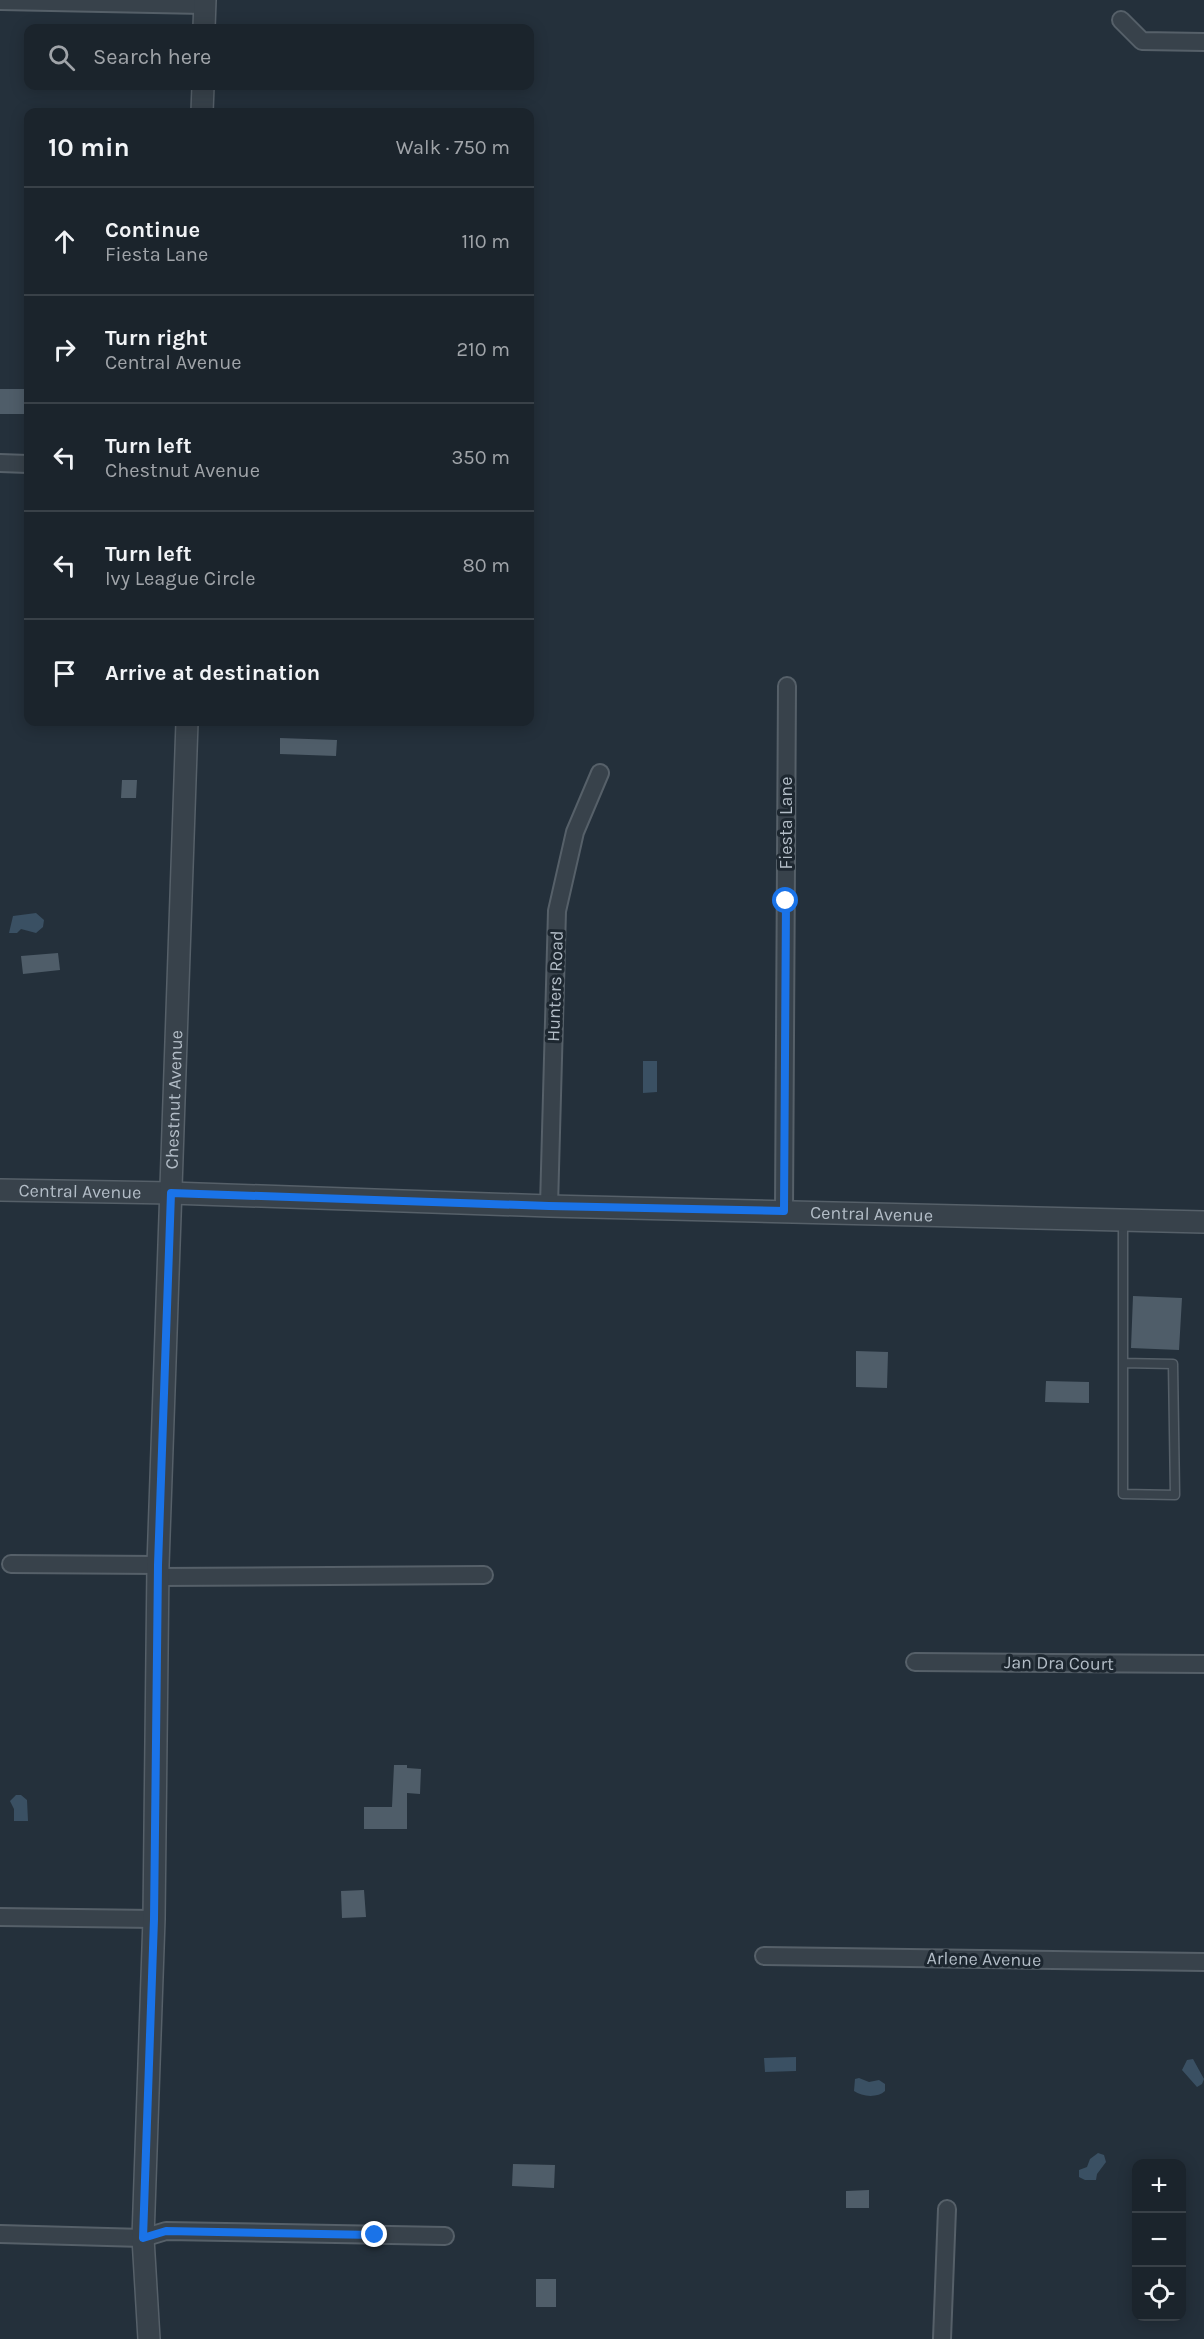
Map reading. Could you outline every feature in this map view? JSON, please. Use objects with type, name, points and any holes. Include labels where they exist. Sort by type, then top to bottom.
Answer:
[{"type":"street","points":[[0,2],[205,2],[204,24]]},
{"type":"street","points":[[1121,20],[1142,41],[1204,42]]},
{"type":"street","points":[[202,108],[203,90]]},
{"type":"street","points":[[0,463],[24,464]]},
{"type":"street","name":"Fiesta Lane","points":[[784,1211],[787,686]]},
{"type":"street","name":"Chestnut Avenue","points":[[149,2339],[143,2238],[154,1919],[158,1571],[187,726]]},
{"type":"street","name":"Hunters Road","points":[[549,1206],[557,911],[575,832],[600,773]]},
{"type":"street","name":"Central Avenue","points":[[0,1190],[1204,1222]]},
{"type":"street","points":[[10,1564],[158,1571],[484,1575]]},
{"type":"street","name":"Jan Dra Court","points":[[915,1662],[1204,1664]]},
{"type":"street","points":[[0,1917],[154,1919]]},
{"type":"street","name":"Arlene Avenue","points":[[764,1956],[1204,1962]]},
{"type":"street","points":[[942,2339],[947,2209]]},
{"type":"street","points":[[0,2234],[143,2238],[166,2231],[445,2236]]},
{"type":"lane","points":[[1123,1219],[1123,1363],[1123,1494],[1175,1495],[1173,1364],[1123,1363]]},
{"type":"water","points":[[36,913],[44,920],[43,927],[36,933],[21,929],[17,933],[9,933],[13,916]]},
{"type":"water","points":[[643,1061],[657,1061],[657,1092],[643,1093]]},
{"type":"water","points":[[16,1795],[21,1795],[27,1800],[28,1821],[14,1821],[14,1809],[10,1801]]},
{"type":"water","points":[[796,2057],[796,2071],[765,2072],[764,2058]]},
{"type":"water","points":[[1193,2059],[1204,2079],[1197,2087],[1182,2070],[1187,2060]]},
{"type":"water","points":[[859,2078],[869,2082],[879,2080],[885,2084],[885,2091],[874,2096],[857,2093],[854,2091],[855,2079]]},
{"type":"water","points":[[1098,2153],[1104,2155],[1106,2162],[1097,2174],[1096,2180],[1085,2180],[1079,2177],[1079,2170],[1087,2167],[1090,2159]]},
{"type":"building","points":[[0,389],[24,389],[24,414],[0,414]]},
{"type":"building","points":[[280,738],[337,740],[336,756],[280,754]]},
{"type":"building","points":[[122,780],[137,780],[136,798],[121,798]]},
{"type":"building","points":[[58,953],[60,970],[23,974],[21,956]]},
{"type":"building","points":[[1133,1296],[1182,1298],[1179,1350],[1131,1348]]},
{"type":"building","points":[[856,1351],[888,1352],[887,1388],[856,1387]]},
{"type":"building","points":[[1046,1381],[1089,1382],[1089,1403],[1045,1402]]},
{"type":"building","points":[[394,1765],[407,1765],[407,1768],[421,1769],[420,1794],[407,1793],[407,1829],[364,1829],[364,1807],[392,1807]]},
{"type":"building","points":[[364,1890],[366,1917],[342,1918],[341,1891]]},
{"type":"building","points":[[513,2164],[555,2165],[554,2188],[512,2186]]},
{"type":"building","points":[[869,2190],[869,2208],[846,2208],[846,2191]]},
{"type":"building","points":[[536,2279],[556,2279],[556,2307],[536,2307]]},
{"type":"route","points":[[375,2235],[166,2231],[143,2238],[154,1919],[158,1565],[171,1193],[549,1206],[784,1211],[786,901]]}]
